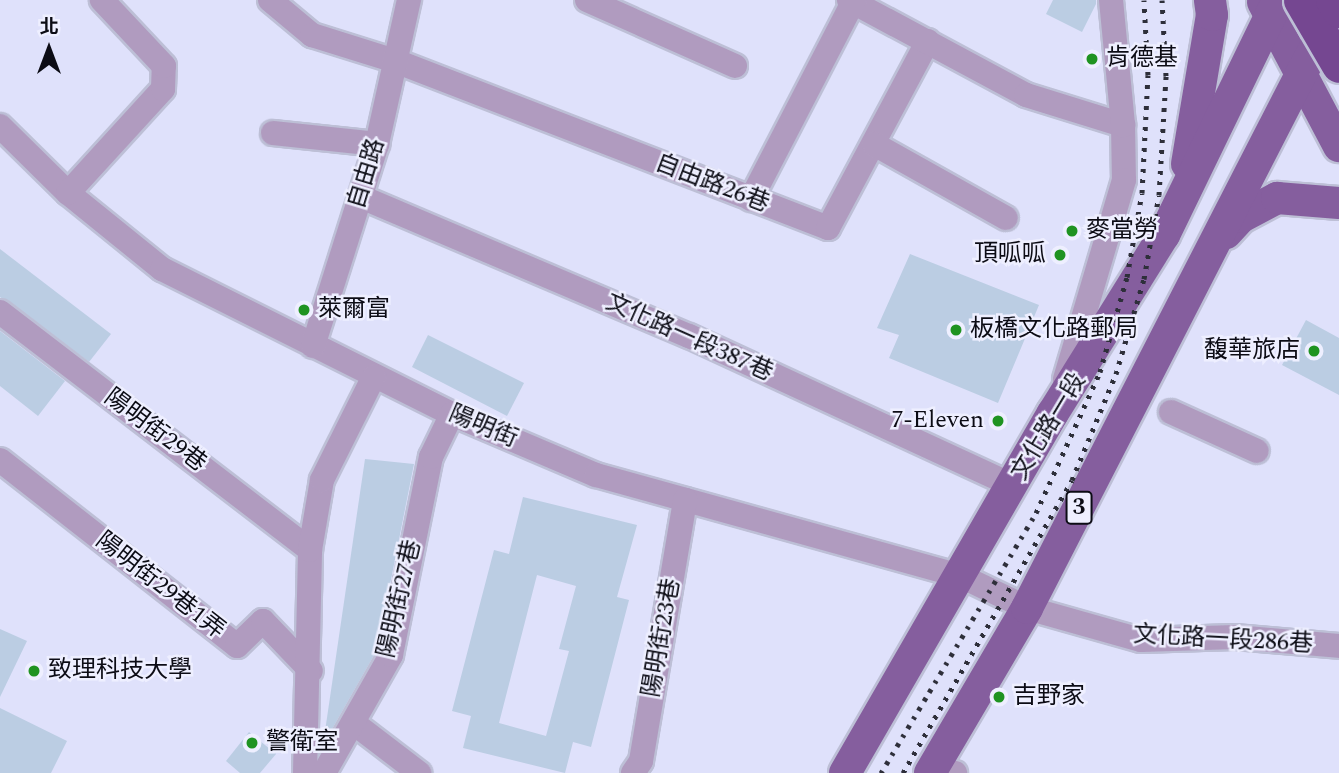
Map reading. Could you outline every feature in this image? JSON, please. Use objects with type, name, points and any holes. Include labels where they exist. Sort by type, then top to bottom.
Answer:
[{"type":"highway","points":[[1333,0],[1339,10]]},
{"type":"highway","points":[[1278,4],[1339,65]]},
{"type":"main road","points":[[1183,193],[1212,15],[1210,0]]},
{"type":"main road","name":"3","points":[[940,771],[1220,239],[1339,0]]},
{"type":"main road","points":[[1278,4],[1303,69],[1339,146]]},
{"type":"main road","name":"文化路一段","points":[[845,773],[963,577],[1053,413],[1082,374],[1183,193],[1278,4]]},
{"type":"main road","points":[[1220,239],[1241,217],[1277,198],[1339,203]]},
{"type":"street","points":[[68,193],[163,89],[164,66],[102,0]]},
{"type":"street","name":"自由路26巷","points":[[270,0],[312,35],[398,62],[828,228],[928,41]]},
{"type":"street","name":"自由路","points":[[313,346],[377,144],[398,62],[409,0]]},
{"type":"street","points":[[587,0],[735,66]]},
{"type":"street","points":[[1053,413],[1124,180],[1123,125],[1111,0]]},
{"type":"street","points":[[751,199],[851,1],[1026,96],[1123,125]]},
{"type":"street","name":"陽明街","points":[[0,126],[68,193],[162,268],[452,414],[596,475],[963,577],[1027,608]]},
{"type":"street","points":[[273,133],[377,144]]},
{"type":"street","points":[[874,144],[1006,218]]},
{"type":"street","name":"文化路一段387巷","points":[[361,197],[689,337],[1014,486]]},
{"type":"street","name":"陽明街29巷","points":[[0,312],[310,550]]},
{"type":"street","points":[[305,773],[311,671],[310,550],[322,480],[374,376]]},
{"type":"street","points":[[1171,412],[1257,451]]},
{"type":"street","name":"陽明街27巷","points":[[324,773],[355,724],[391,655],[431,457],[452,414]]},
{"type":"street","name":"陽明街29巷1弄","points":[[0,460],[237,646],[263,621],[311,671]]},
{"type":"street","name":"陽明街23巷","points":[[633,773],[641,761],[685,500]]},
{"type":"street","name":"文化路一段286巷","points":[[1027,608],[1141,640],[1234,637],[1339,646]]},
{"type":"street","points":[[355,724],[419,773]]},
{"type":"building","points":[[1053,0],[1096,0],[1082,32],[1046,14]]},
{"type":"building","points":[[0,249],[111,334],[89,362],[0,297]]},
{"type":"building","name":"板橋文化路郵局","points":[[910,254],[1039,305],[998,403],[889,358],[899,335],[877,328]]},
{"type":"building","name":"馥華旅店","points":[[1306,320],[1339,338],[1339,395],[1282,365]]},
{"type":"building","points":[[0,331],[65,381],[38,416],[0,386]]},
{"type":"building","points":[[428,335],[524,383],[507,416],[412,367]]},
{"type":"building","points":[[365,459],[414,464],[377,650],[323,745]]},
{"type":"building","points":[[523,497],[637,525],[617,597],[629,600],[591,747],[573,742],[565,773],[463,748],[471,716],[452,711],[494,550],[509,554]],"holes":[[[537,575],[576,586],[559,649],[569,651],[546,736],[499,723]]]},
{"type":"building","points":[[0,629],[27,641],[0,697]]},
{"type":"building","points":[[0,708],[67,741],[51,773],[0,773]]},
{"type":"building","name":"警衛室","points":[[249,732],[276,754],[260,773],[240,773],[226,761]]},
{"type":"railway","points":[[881,773],[1036,513],[1100,372],[1127,277],[1142,193],[1148,75],[1144,0]]},
{"type":"railway","points":[[903,773],[1072,480],[1116,374],[1144,279],[1159,195],[1166,76],[1162,0]]},
{"type":"place","name":"肯德基","points":[[1092,59]]},
{"type":"place","name":"麥當勞","points":[[1072,231]]},
{"type":"place","name":"頂呱呱","points":[[1060,255]]},
{"type":"place","name":"萊爾富","points":[[304,310]]},
{"type":"place","name":"板橋文化路郵局","points":[[956,330]]},
{"type":"place","name":"馥華旅店","points":[[1314,351]]},
{"type":"place","name":"7-Eleven","points":[[998,421]]},
{"type":"place","name":"致理科技大學","points":[[34,671]]},
{"type":"place","name":"吉野家","points":[[999,697]]},
{"type":"place","name":"警衛室","points":[[252,743]]}]
